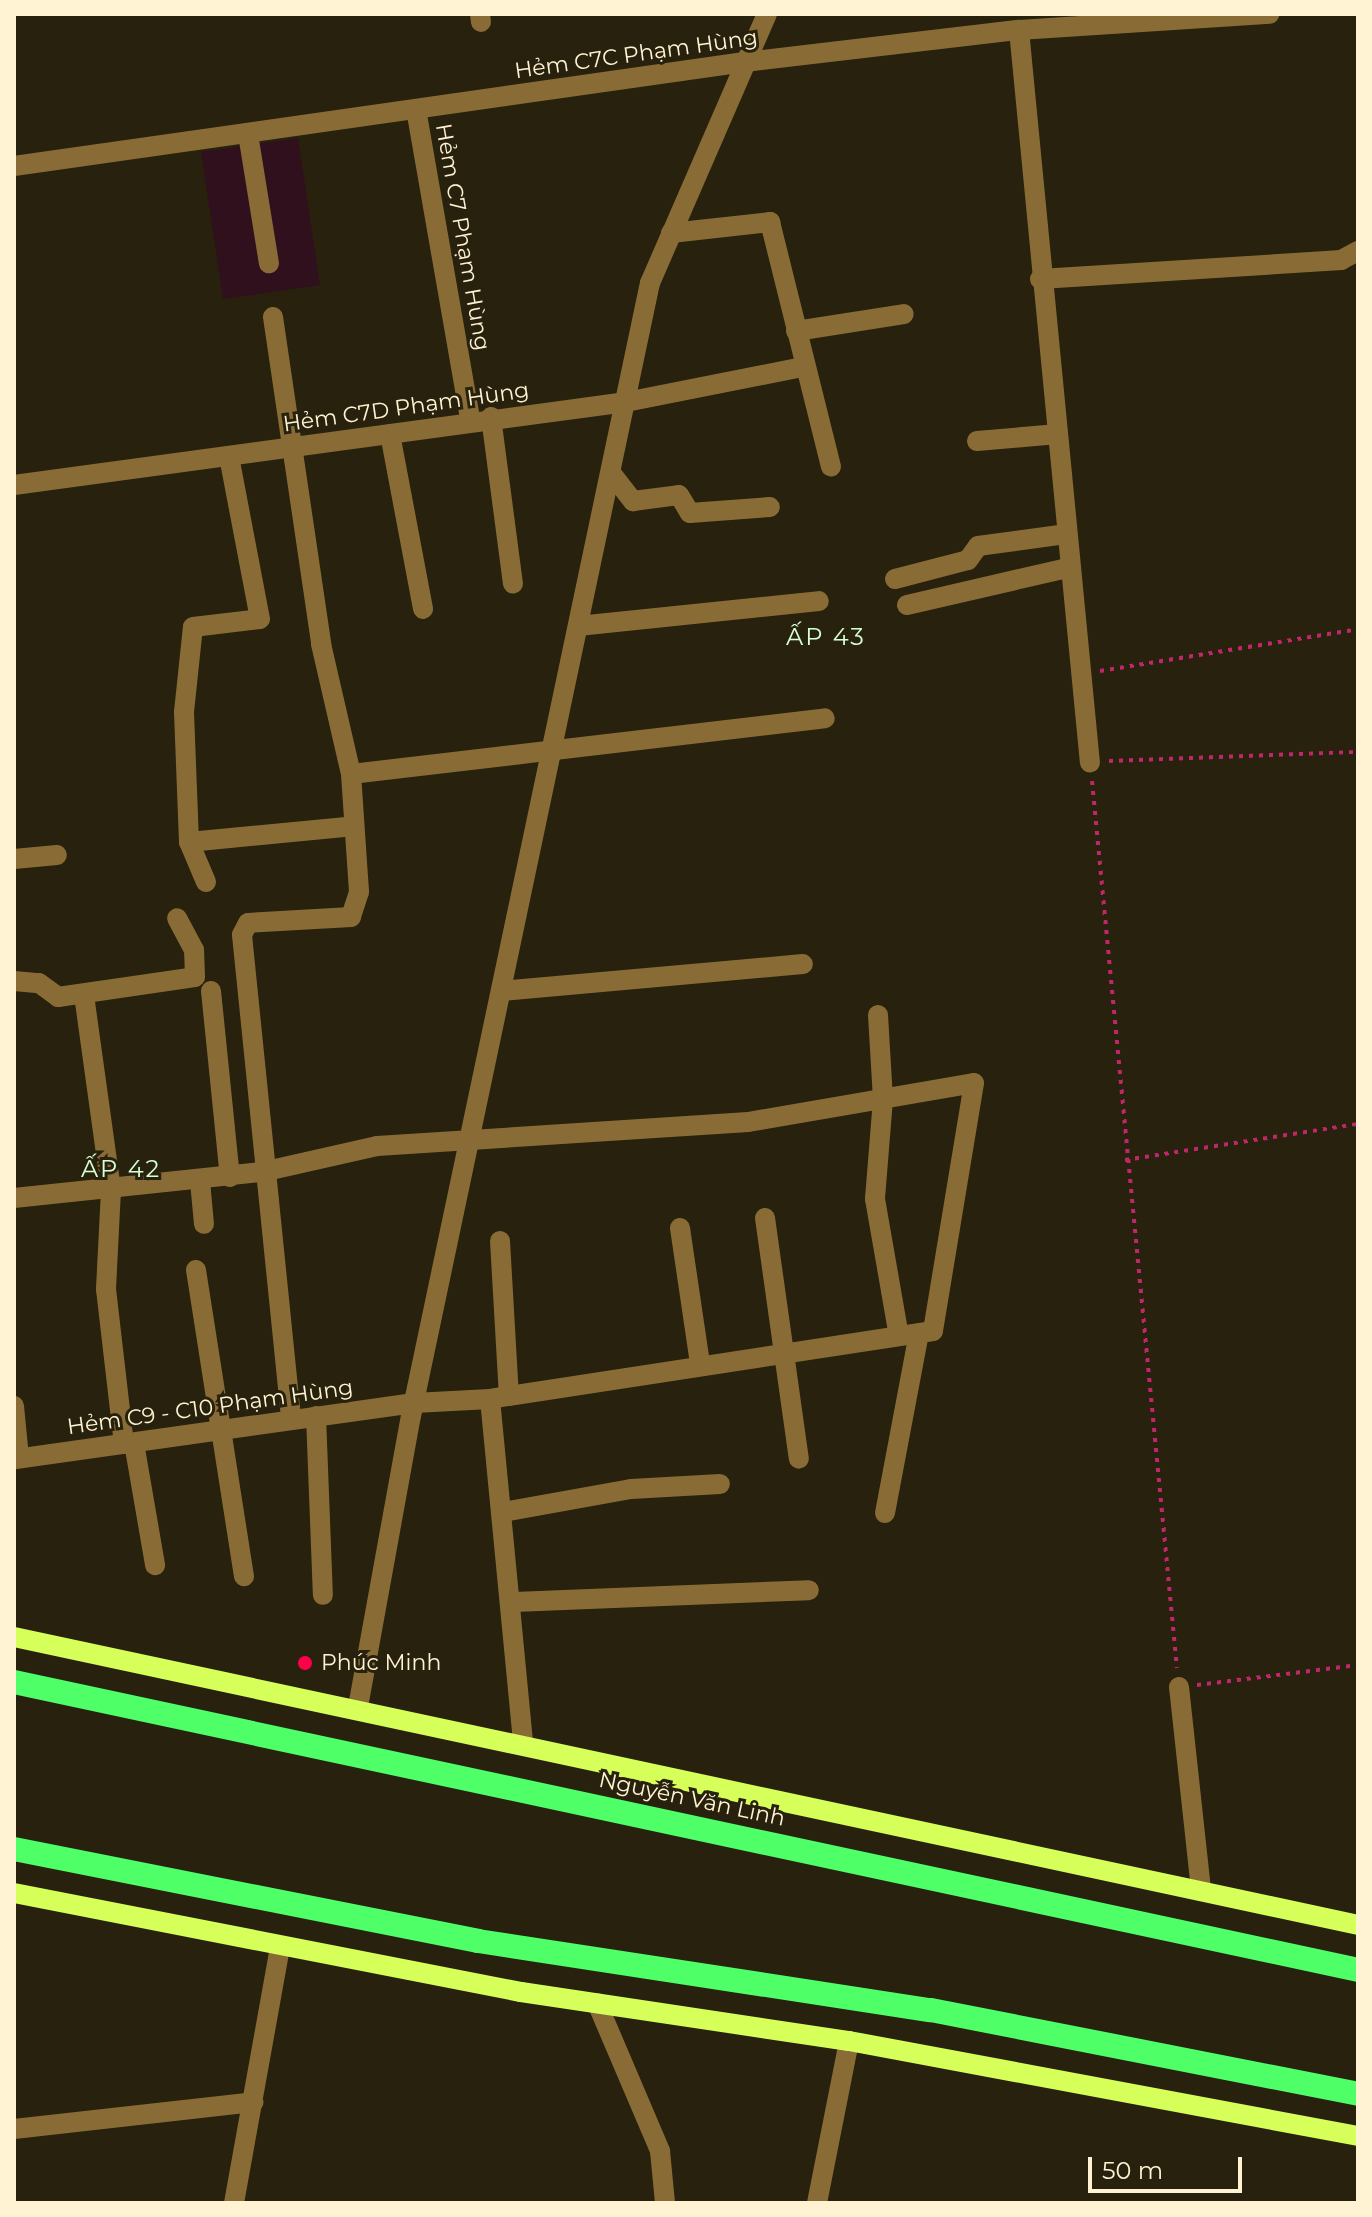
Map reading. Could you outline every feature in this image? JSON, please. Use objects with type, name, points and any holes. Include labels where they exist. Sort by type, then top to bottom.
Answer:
[{"type":"highway","name":"Nguyễn Văn Linh","points":[[14,1682],[1358,1970]]},
{"type":"highway","points":[[14,1849],[465,1938],[931,2010],[1358,2094]]},
{"type":"main road","name":"Nguyễn Văn Linh","points":[[14,1637],[358,1707],[1358,1925]]},
{"type":"main road","points":[[14,1893],[280,1948],[597,2003],[849,2041],[1358,2136]]},
{"type":"street","points":[[358,1707],[414,1403],[650,283],[767,14]]},
{"type":"street","name":"Hẻm C7C Phạm Hùng","points":[[14,166],[745,62],[1019,30],[1269,14]]},
{"type":"street","points":[[1019,30],[1040,279],[1090,763]]},
{"type":"street","name":"Hẻm C7 Phạm Hùng","points":[[416,109],[470,420]]},
{"type":"street","points":[[248,134],[269,263]]},
{"type":"street","points":[[671,233],[770,222],[803,367],[831,467]]},
{"type":"street","points":[[1040,279],[1341,260],[1358,251]]},
{"type":"street","points":[[796,331],[904,314]]},
{"type":"street","points":[[273,317],[291,448],[351,774],[356,914],[248,923],[242,935],[262,1172],[291,1420]]},
{"type":"street","name":"Hẻm C7D Phạm Hùng","points":[[14,485],[390,434],[491,417],[626,402],[803,367]]},
{"type":"street","points":[[491,417],[513,584]]},
{"type":"street","points":[[390,434],[423,609]]},
{"type":"street","points":[[977,441],[1058,434]]},
{"type":"street","points":[[206,882],[189,842],[184,712],[193,627],[260,619],[229,456]]},
{"type":"street","points":[[611,473],[633,501],[679,495],[690,513],[770,507]]},
{"type":"street","points":[[895,579],[968,560],[978,546],[1067,534]]},
{"type":"street","points":[[907,605],[1071,567]]},
{"type":"street","points":[[578,626],[819,601]]},
{"type":"street","points":[[351,774],[551,745],[825,718]]},
{"type":"street","points":[[189,842],[354,826]]},
{"type":"street","points":[[14,859],[57,855]]},
{"type":"street","points":[[14,981],[39,983],[58,997],[195,977],[194,950],[177,918]]},
{"type":"street","points":[[501,991],[803,964]]},
{"type":"street","points":[[211,991],[230,1177]]},
{"type":"street","points":[[84,995],[111,1190],[106,1289],[129,1443],[155,1565]]},
{"type":"street","points":[[878,1015],[883,1099],[875,1199],[917,1334]]},
{"type":"street","points":[[14,1198],[230,1177],[377,1146],[748,1122],[974,1083],[917,1334],[885,1513]]},
{"type":"street","points":[[200,1181],[204,1224]]},
{"type":"street","points":[[765,1218],[799,1459]]},
{"type":"street","points":[[680,1228],[700,1364]]},
{"type":"street","points":[[500,1241],[503,1512],[514,1602],[523,1743]]},
{"type":"street","points":[[196,1270],[244,1576]]},
{"type":"street","name":"Hẻm C9 - C10 Phạm Hùng","points":[[16,1459],[414,1403],[500,1398],[700,1364],[917,1334]]},
{"type":"street","points":[[14,1406],[16,1459]]},
{"type":"street","points":[[316,1416],[323,1595]]},
{"type":"street","points":[[503,1512],[631,1489],[720,1484]]},
{"type":"street","points":[[514,1602],[809,1590]]},
{"type":"street","points":[[1179,1687],[1201,1889]]},
{"type":"street","points":[[234,2203],[280,1948]]},
{"type":"street","points":[[597,2003],[660,2151],[665,2203]]},
{"type":"street","points":[[817,2203],[849,2041]]},
{"type":"street","points":[[14,2129],[253,2102]]},
{"type":"path","points":[[1082,673],[1358,629]]},
{"type":"path","points":[[1358,752],[1090,763],[1125,1160],[1179,1687],[1358,1665]]},
{"type":"path","points":[[1125,1160],[1358,1124]]},
{"type":"shaded area","points":[[298,138],[320,285],[223,299],[201,152]]},
{"type":"place","name":"Phúc Minh","points":[[305,1663]]},
{"type":"district","name":"ẤP 43","points":[[826,637]]},
{"type":"district","name":"ẤP 42","points":[[121,1169]]}]
